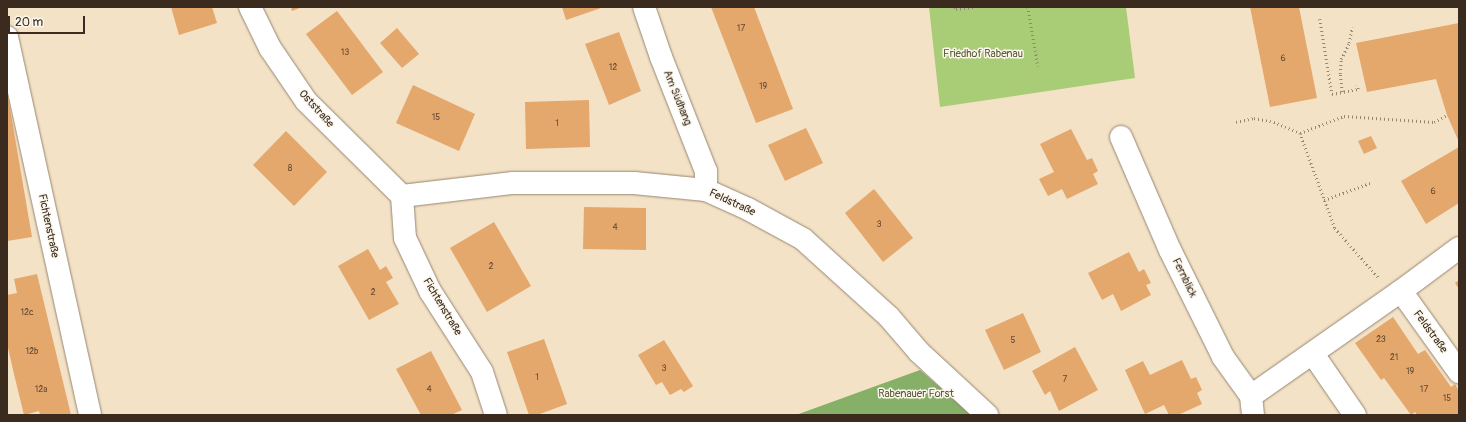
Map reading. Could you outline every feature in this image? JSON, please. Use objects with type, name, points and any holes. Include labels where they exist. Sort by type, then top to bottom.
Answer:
[{"type":"street","name":"Oststraße","points":[[250,7],[270,48],[306,101],[402,196]]},
{"type":"street","name":"Am Südhang","points":[[644,7],[661,57],[706,171],[706,190]]},
{"type":"street","name":"Fichtenstraße","points":[[7,37],[90,415]]},
{"type":"street","name":"Fernblick","points":[[1121,137],[1164,237],[1216,344],[1252,406]]},
{"type":"street","name":"Feldstraße","points":[[402,196],[513,183],[634,183],[706,190],[748,209],[803,239],[889,317],[918,352],[987,415]]},
{"type":"street","name":"Fichtenstraße","points":[[402,196],[405,238],[430,292],[482,372],[496,415]]},
{"type":"street","points":[[1252,406],[1313,354],[1398,294],[1459,248]]},
{"type":"street","name":"Feldstraße","points":[[1398,294],[1459,372]]},
{"type":"street","points":[[1313,354],[1354,415]]},
{"type":"path","points":[[955,7],[956,9],[973,7]]},
{"type":"path","points":[[1028,7],[1038,66]]},
{"type":"path","points":[[1320,19],[1332,94],[1358,89],[1357,85]]},
{"type":"path","points":[[1342,92],[1340,74],[1341,59],[1349,43],[1352,26]]},
{"type":"path","points":[[1236,122],[1254,118],[1274,122],[1300,133],[1344,116],[1434,122],[1447,115]]},
{"type":"path","points":[[1300,133],[1323,200],[1335,228],[1398,294]]},
{"type":"path","points":[[1323,200],[1370,183]]},
{"type":"green space","name":"Friedhof Rabenau","points":[[929,7],[1126,7],[1135,78],[940,107]]},
{"type":"green space","name":"Rabenauer Forst","points":[[920,370],[972,415],[796,415]]},
{"type":"building","points":[[171,7],[212,7],[217,23],[179,35]]},
{"type":"building","points":[[291,7],[302,7],[292,11]]},
{"type":"building","points":[[562,7],[604,7],[566,20]]},
{"type":"building","points":[[711,7],[754,7],[793,109],[756,123]]},
{"type":"building","points":[[1250,7],[1299,7],[1317,98],[1270,107]]},
{"type":"building","points":[[337,11],[383,72],[352,95],[306,34]]},
{"type":"building","points":[[1459,23],[1459,142],[1447,115],[1436,79],[1367,92],[1356,43]]},
{"type":"building","points":[[397,28],[419,54],[402,68],[380,43]]},
{"type":"building","points":[[619,32],[641,91],[609,105],[585,44]]},
{"type":"building","points":[[413,85],[475,114],[459,151],[396,123]]},
{"type":"building","points":[[8,97],[32,237],[7,241],[7,98]]},
{"type":"building","points":[[589,100],[590,147],[526,149],[525,102]]},
{"type":"building","points":[[806,128],[823,163],[785,181],[768,145]]},
{"type":"building","points":[[1071,129],[1087,160],[1092,158],[1098,171],[1093,174],[1098,184],[1067,199],[1062,189],[1048,196],[1039,179],[1054,172],[1040,144]]},
{"type":"building","points":[[286,131],[327,172],[294,206],[253,165]]},
{"type":"building","points":[[1371,136],[1377,148],[1364,154],[1358,141]]},
{"type":"building","points":[[1459,147],[1459,203],[1426,224],[1401,181]]},
{"type":"building","points":[[874,189],[913,238],[883,262],[845,213]]},
{"type":"building","points":[[584,207],[646,208],[646,250],[583,249]]},
{"type":"building","points":[[494,222],[531,286],[487,312],[450,248]]},
{"type":"building","points":[[368,249],[380,270],[386,266],[393,278],[386,282],[399,304],[369,320],[338,266]]},
{"type":"building","points":[[1129,252],[1139,272],[1144,269],[1151,283],[1146,285],[1151,295],[1121,311],[1113,294],[1102,300],[1088,273]]},
{"type":"building","points":[[37,274],[71,415],[40,415],[39,411],[24,415],[13,370],[7,343],[7,295],[17,293],[14,279]]},
{"type":"building","points":[[1459,280],[1459,289],[1455,283]]},
{"type":"building","points":[[1023,313],[1041,352],[1004,370],[985,330]]},
{"type":"building","points":[[1393,317],[1418,354],[1425,350],[1451,387],[1455,384],[1459,391],[1459,415],[1417,415],[1415,412],[1411,415],[1384,378],[1381,380],[1355,343]]},
{"type":"building","points":[[544,339],[567,404],[537,415],[529,415],[507,352]]},
{"type":"building","points":[[664,340],[693,386],[684,392],[681,389],[670,395],[662,382],[656,385],[638,355]]},
{"type":"building","points":[[1075,347],[1098,390],[1059,411],[1050,391],[1045,395],[1032,371]]},
{"type":"building","points":[[431,351],[462,410],[451,415],[421,415],[396,369]]},
{"type":"building","points":[[1182,360],[1191,379],[1196,377],[1202,390],[1197,393],[1202,404],[1178,415],[1169,415],[1164,405],[1145,414],[1125,370],[1143,361],[1150,375]]}]
